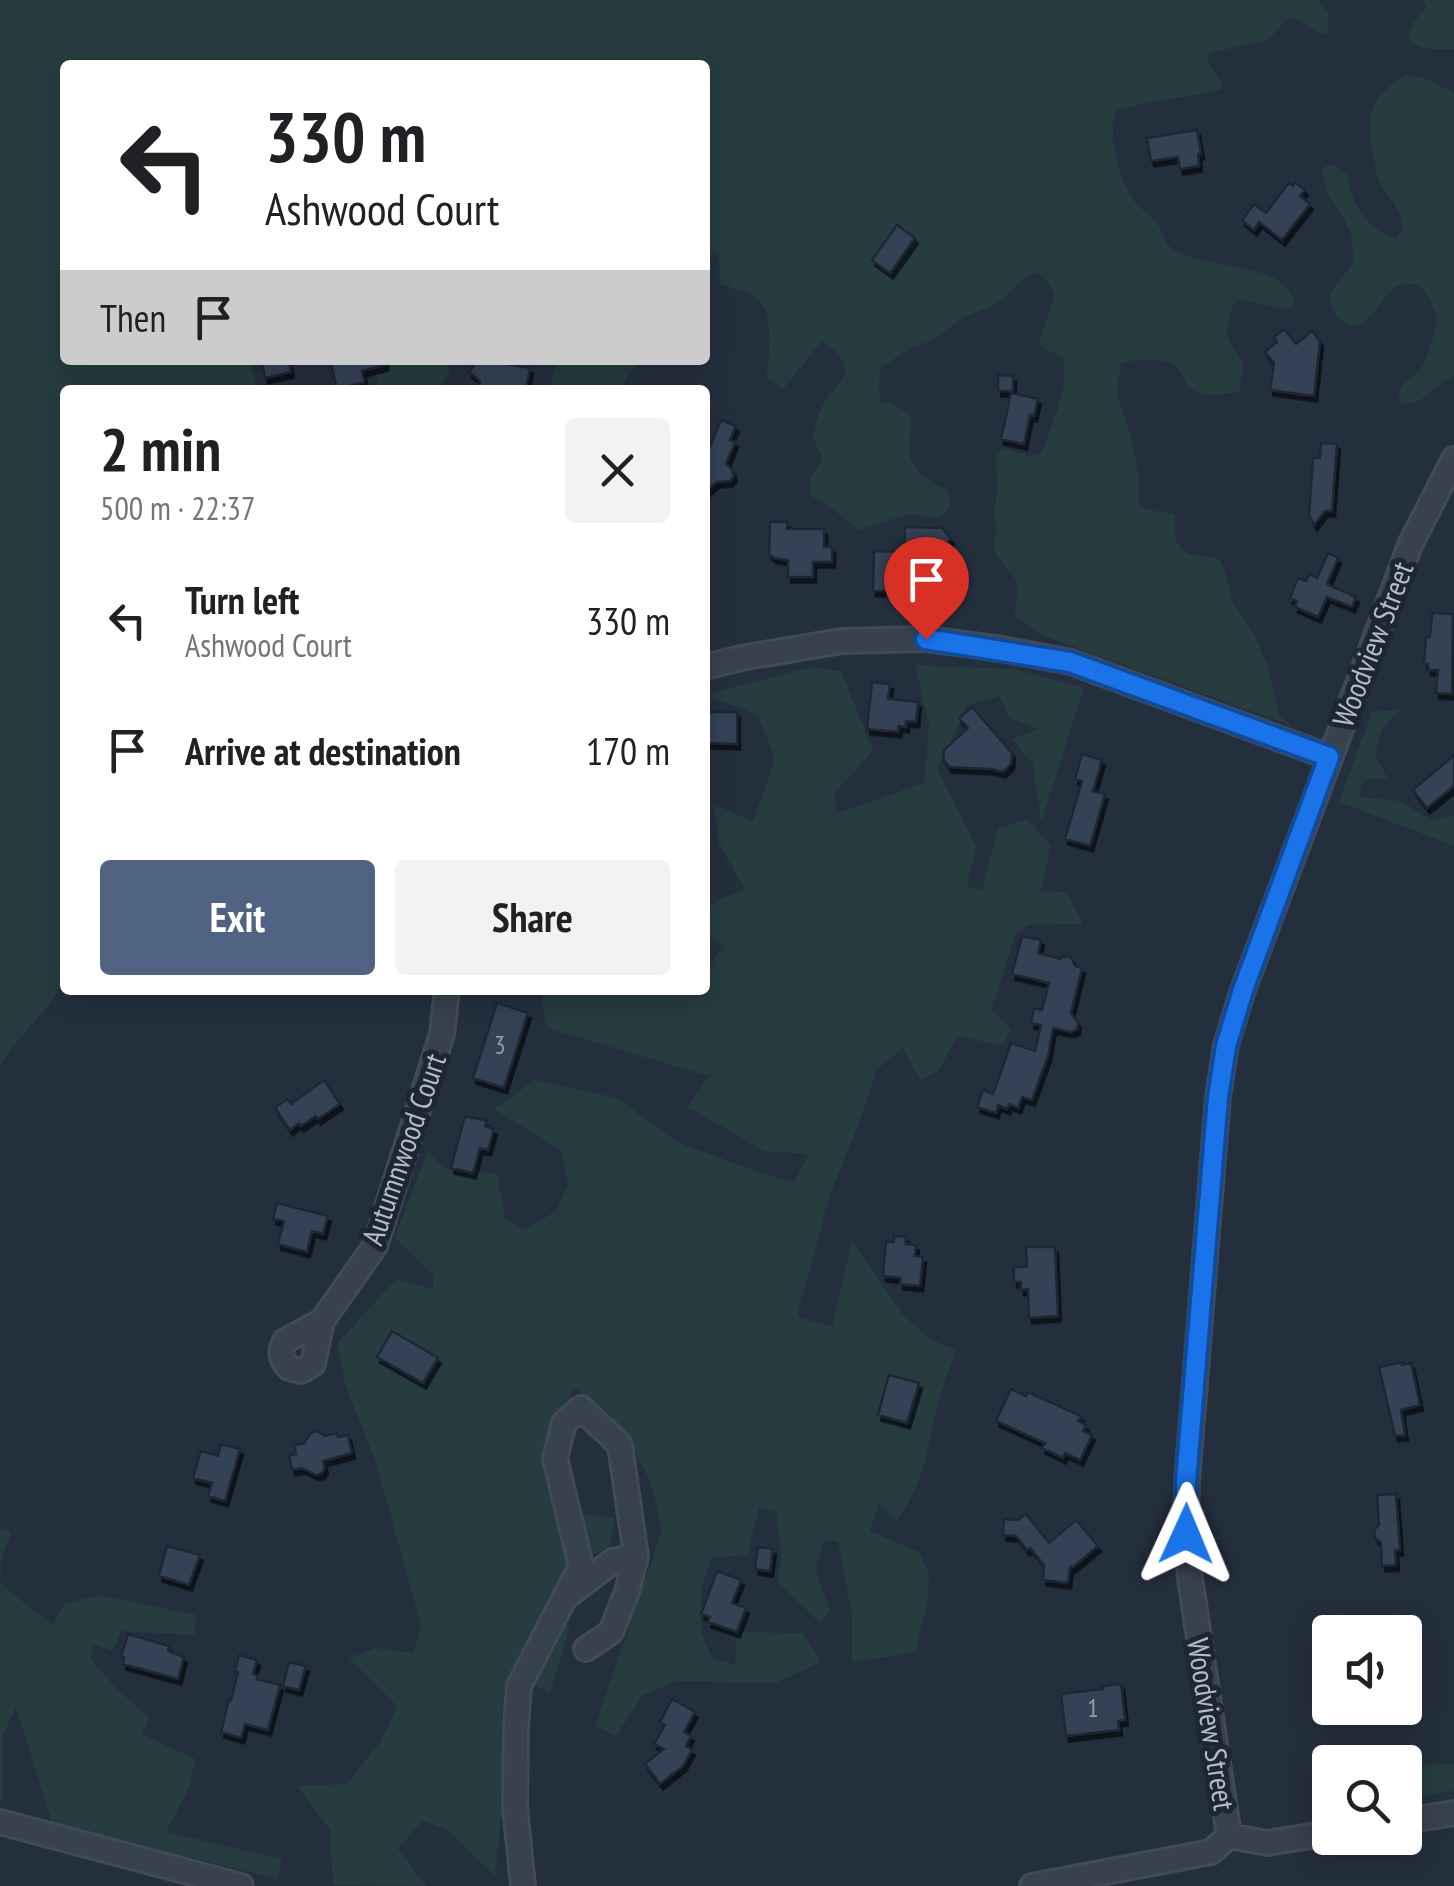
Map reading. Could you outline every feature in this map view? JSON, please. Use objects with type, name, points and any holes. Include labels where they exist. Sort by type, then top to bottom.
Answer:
[{"type":"street","name":"Woodview Street","points":[[1229,1836],[1186,1534],[1186,1481],[1218,1097],[1226,1046],[1243,990],[1411,544],[1454,458]]},
{"type":"street","points":[[710,666],[842,641],[926,639],[983,647],[1070,662],[1329,757]]},
{"type":"street","name":"Autumnwood Court","points":[[322,1321],[375,1246],[442,1034],[446,995]]},
{"type":"street","points":[[523,1886],[515,1807],[519,1686],[581,1566],[555,1458],[564,1423],[581,1408],[620,1445],[636,1556],[611,1632],[586,1649]]},
{"type":"street","points":[[565,1597],[613,1561],[636,1556]]},
{"type":"street","points":[[1422,1818],[1454,1813]]},
{"type":"street","points":[[0,1822],[241,1886]]},
{"type":"street","points":[[1032,1886],[1210,1852],[1229,1836],[1268,1843],[1312,1836]]},
{"type":"green space","points":[[0,0],[1318,0],[1329,13],[1327,34],[1318,33],[1293,17],[1268,40],[1209,53],[1207,62],[1222,82],[1221,90],[1118,110],[1113,129],[1127,190],[1156,222],[1169,246],[1200,260],[1278,280],[1289,291],[1294,306],[1284,309],[1238,299],[1232,307],[1226,334],[1243,365],[1239,392],[1197,392],[1172,364],[1150,359],[1121,364],[1116,393],[1139,476],[1139,505],[1175,514],[1178,545],[1188,553],[1220,560],[1231,600],[1253,632],[1268,667],[1279,715],[1292,726],[1044,636],[1014,615],[1016,580],[994,546],[996,455],[1003,448],[1031,456],[1041,454],[1064,380],[1062,357],[1039,342],[1055,294],[1044,277],[1035,272],[991,307],[966,316],[929,342],[912,347],[880,368],[881,402],[907,412],[911,460],[926,478],[947,490],[949,508],[937,519],[910,514],[858,530],[810,495],[811,477],[823,459],[814,440],[816,425],[825,401],[844,376],[844,364],[822,341],[783,389],[767,378],[769,336],[763,306],[750,294],[720,284],[717,253],[710,255],[710,60],[60,60],[60,365],[251,365],[256,385],[60,385],[60,987],[0,1067]]},
{"type":"green space","points":[[1423,0],[1454,0],[1454,49],[1430,49],[1408,39],[1426,7]]},
{"type":"green space","points":[[1406,75],[1426,79],[1454,93],[1454,376],[1424,398],[1402,404],[1398,397],[1402,386],[1421,369],[1429,352],[1437,323],[1435,312],[1424,290],[1407,284],[1390,291],[1360,325],[1346,324],[1337,316],[1331,295],[1349,268],[1353,253],[1349,230],[1329,195],[1323,168],[1332,164],[1347,175],[1357,206],[1375,227],[1395,239],[1403,231],[1397,209],[1378,177],[1370,125],[1379,97]]},
{"type":"green space","points":[[378,365],[450,365],[443,385],[376,385]]},
{"type":"green space","points":[[555,365],[637,365],[622,385],[550,385]]},
{"type":"green space","points":[[915,665],[1015,669],[1084,688],[1041,823],[1033,764],[1012,739],[1039,729],[1010,718],[1000,696],[968,705],[937,769],[976,846],[967,887],[982,890],[998,828],[1027,819],[1051,845],[1041,891],[1066,892],[1083,924],[1028,925],[1015,936],[992,1009],[1011,1029],[1003,1046],[958,1036],[938,1071],[920,1080],[903,1048],[876,1070],[831,1192],[797,1317],[832,1326],[852,1241],[904,1316],[932,1340],[956,1350],[913,1494],[896,1521],[879,1504],[870,1531],[919,1552],[930,1576],[915,1653],[852,1662],[852,1615],[838,1541],[823,1541],[816,1571],[830,1611],[820,1623],[778,1582],[781,1553],[776,1512],[759,1508],[748,1555],[711,1558],[701,1589],[701,1634],[714,1660],[735,1664],[737,1632],[803,1633],[821,1662],[776,1683],[677,1681],[643,1695],[616,1736],[595,1726],[662,1531],[650,1480],[634,1451],[608,1412],[574,1387],[546,1452],[546,1485],[584,1514],[614,1518],[610,1548],[571,1561],[542,1609],[570,1626],[550,1693],[516,1677],[495,1876],[448,1830],[422,1821],[398,1849],[426,1886],[333,1885],[330,1830],[297,1786],[347,1784],[381,1741],[397,1706],[349,1658],[376,1648],[413,1653],[421,1626],[376,1462],[345,1385],[337,1344],[396,1279],[433,1289],[433,1274],[395,1238],[428,1150],[444,1168],[497,1174],[505,1219],[525,1230],[556,1211],[568,1185],[562,1151],[494,1109],[535,1080],[617,1098],[679,1143],[794,1182],[809,1154],[764,1151],[688,1107],[709,1076],[547,1028],[542,995],[710,995],[710,967],[722,946],[710,936],[710,907],[745,889],[719,844],[713,804],[753,822],[775,759],[758,715],[710,694],[811,667],[841,671],[873,751],[834,793],[837,813],[924,783],[929,725]]},
{"type":"green space","points":[[1400,709],[1381,731],[1375,755],[1388,779],[1364,779],[1359,797],[1401,801],[1432,821],[1454,815],[1454,846],[1339,802],[1372,712]]},
{"type":"green space","points":[[0,1528],[12,1531],[2,1558],[0,1583]]},
{"type":"green space","points":[[0,1583],[53,1626],[64,1604],[99,1595],[196,1615],[195,1635],[121,1631],[113,1651],[94,1644],[91,1659],[150,1718],[142,1734],[195,1759],[190,1786],[166,1832],[282,1859],[277,1879],[52,1823],[16,1707],[2,1737],[0,1801]]},
{"type":"green space","points":[[1454,1764],[1454,1791],[1422,1796],[1422,1765]]},
{"type":"building","points":[[1197,130],[1199,166],[1180,169],[1178,157],[1151,161],[1147,138]]},
{"type":"building","points":[[1295,182],[1305,190],[1300,196],[1310,204],[1282,240],[1259,222],[1254,230],[1242,220],[1254,204],[1266,213],[1289,183],[1293,186]]},
{"type":"building","points":[[897,225],[915,238],[890,273],[872,260]]},
{"type":"building","points":[[1284,329],[1296,344],[1312,331],[1320,341],[1314,396],[1270,390],[1274,363],[1265,352]]},
{"type":"building","points":[[262,365],[289,365],[291,372],[265,378]]},
{"type":"building","points":[[331,365],[385,365],[362,371],[365,382],[336,385]]},
{"type":"building","points":[[474,365],[530,368],[527,385],[479,385],[480,381],[469,372]]},
{"type":"building","points":[[998,375],[1013,376],[1013,391],[998,391]]},
{"type":"building","points":[[1011,393],[1038,399],[1024,444],[1001,439]]},
{"type":"building","points":[[721,420],[736,426],[730,440],[735,442],[726,464],[734,476],[710,488],[710,446]]},
{"type":"building","points":[[1321,443],[1337,444],[1332,511],[1325,511],[1314,525],[1309,515],[1313,458],[1320,458]]},
{"type":"building","points":[[770,522],[787,522],[787,529],[824,529],[824,547],[832,547],[832,562],[813,562],[813,577],[788,577],[788,560],[769,554]]},
{"type":"building","points":[[905,527],[942,528],[951,539],[933,555],[948,571],[933,585],[896,584],[896,591],[873,591],[874,551],[904,552]]},
{"type":"building","points":[[1328,553],[1338,558],[1327,584],[1356,597],[1352,607],[1327,597],[1318,617],[1295,607],[1297,601],[1290,598],[1298,578],[1306,581],[1309,574],[1317,578]]},
{"type":"building","points":[[1432,613],[1453,614],[1452,694],[1436,693],[1438,670],[1428,670],[1428,664],[1424,664]]},
{"type":"building","points":[[872,682],[890,684],[888,699],[918,702],[916,722],[906,721],[906,727],[899,726],[898,732],[867,729]]},
{"type":"building","points":[[972,707],[1012,753],[1011,764],[1003,772],[949,767],[943,759],[944,750],[968,728],[959,718]]},
{"type":"building","points":[[710,712],[737,712],[737,744],[710,743]]},
{"type":"building","points":[[1082,754],[1102,760],[1093,791],[1105,794],[1090,846],[1065,839],[1082,781],[1075,779]]},
{"type":"building","points":[[1454,755],[1454,786],[1427,808],[1413,790]]},
{"type":"building","points":[[1022,936],[1041,940],[1038,953],[1060,959],[1071,957],[1075,966],[1082,968],[1071,1013],[1078,1023],[1071,1032],[1053,1028],[1048,1056],[1032,1100],[1022,1097],[1018,1108],[998,1105],[996,1113],[977,1107],[983,1090],[993,1094],[1011,1043],[1035,1051],[1041,1025],[1031,1023],[1034,1008],[1042,1010],[1049,983],[1012,974]]},
{"type":"building","points":[[497,1003],[528,1013],[504,1088],[473,1078]]},
{"type":"building","points":[[324,1080],[340,1104],[318,1119],[316,1116],[290,1130],[275,1108],[287,1099],[291,1104]]},
{"type":"building","points":[[465,1116],[487,1121],[485,1126],[494,1129],[488,1150],[480,1148],[473,1173],[451,1168]]},
{"type":"building","points":[[277,1203],[328,1216],[323,1234],[312,1231],[307,1252],[278,1244],[284,1221],[273,1219]]},
{"type":"building","points":[[894,1236],[906,1237],[906,1244],[916,1245],[915,1256],[923,1257],[920,1286],[900,1284],[901,1278],[883,1276],[886,1242],[894,1242]]},
{"type":"building","points":[[1026,1247],[1055,1247],[1058,1316],[1029,1318],[1028,1289],[1021,1290],[1021,1282],[1014,1282],[1014,1267],[1027,1267]]},
{"type":"building","points":[[392,1331],[438,1358],[423,1383],[377,1357]]},
{"type":"building","points":[[1411,1363],[1420,1405],[1401,1410],[1405,1435],[1395,1436],[1379,1367]]},
{"type":"building","points":[[889,1375],[919,1383],[907,1423],[878,1415]]},
{"type":"building","points":[[1011,1389],[1026,1396],[1028,1392],[1081,1416],[1078,1421],[1086,1425],[1083,1431],[1092,1435],[1080,1460],[1065,1453],[1063,1458],[1042,1448],[1045,1443],[996,1421]]},
{"type":"building","points":[[316,1431],[325,1436],[348,1435],[352,1453],[323,1461],[325,1468],[316,1475],[302,1468],[292,1470],[289,1456],[296,1454],[294,1445],[304,1443]]},
{"type":"building","points":[[221,1444],[240,1449],[225,1501],[208,1496],[212,1483],[193,1478],[201,1451],[218,1456]]},
{"type":"building","points":[[1396,1494],[1400,1550],[1395,1550],[1396,1565],[1382,1566],[1381,1542],[1375,1538],[1374,1530],[1379,1525],[1377,1495]]},
{"type":"building","points":[[1026,1514],[1049,1543],[1076,1520],[1098,1546],[1070,1567],[1068,1583],[1043,1580],[1044,1565],[1030,1548],[1027,1550],[1016,1536],[1003,1535],[1004,1519],[1018,1520]]},
{"type":"building","points":[[167,1546],[200,1555],[189,1585],[159,1576]]},
{"type":"building","points":[[758,1547],[773,1549],[770,1571],[755,1569]]},
{"type":"building","points":[[717,1571],[741,1580],[732,1603],[746,1608],[737,1632],[708,1622],[710,1617],[701,1614]]},
{"type":"building","points":[[128,1634],[169,1646],[168,1651],[184,1657],[178,1679],[123,1664],[121,1656]]},
{"type":"building","points":[[239,1655],[257,1660],[253,1674],[258,1675],[257,1679],[280,1685],[268,1730],[245,1724],[241,1738],[221,1732]]},
{"type":"building","points":[[289,1662],[306,1666],[299,1690],[283,1686]]},
{"type":"building","points":[[1121,1684],[1125,1720],[1118,1721],[1119,1730],[1066,1736],[1061,1694]]},
{"type":"building","points":[[672,1699],[695,1712],[684,1732],[691,1736],[686,1746],[692,1750],[683,1766],[660,1784],[645,1764],[664,1749],[654,1744],[665,1725],[660,1722]]},
{"type":"route","points":[[926,639],[1070,662],[1329,757],[1226,1046],[1218,1097],[1186,1481],[1186,1534]]}]
